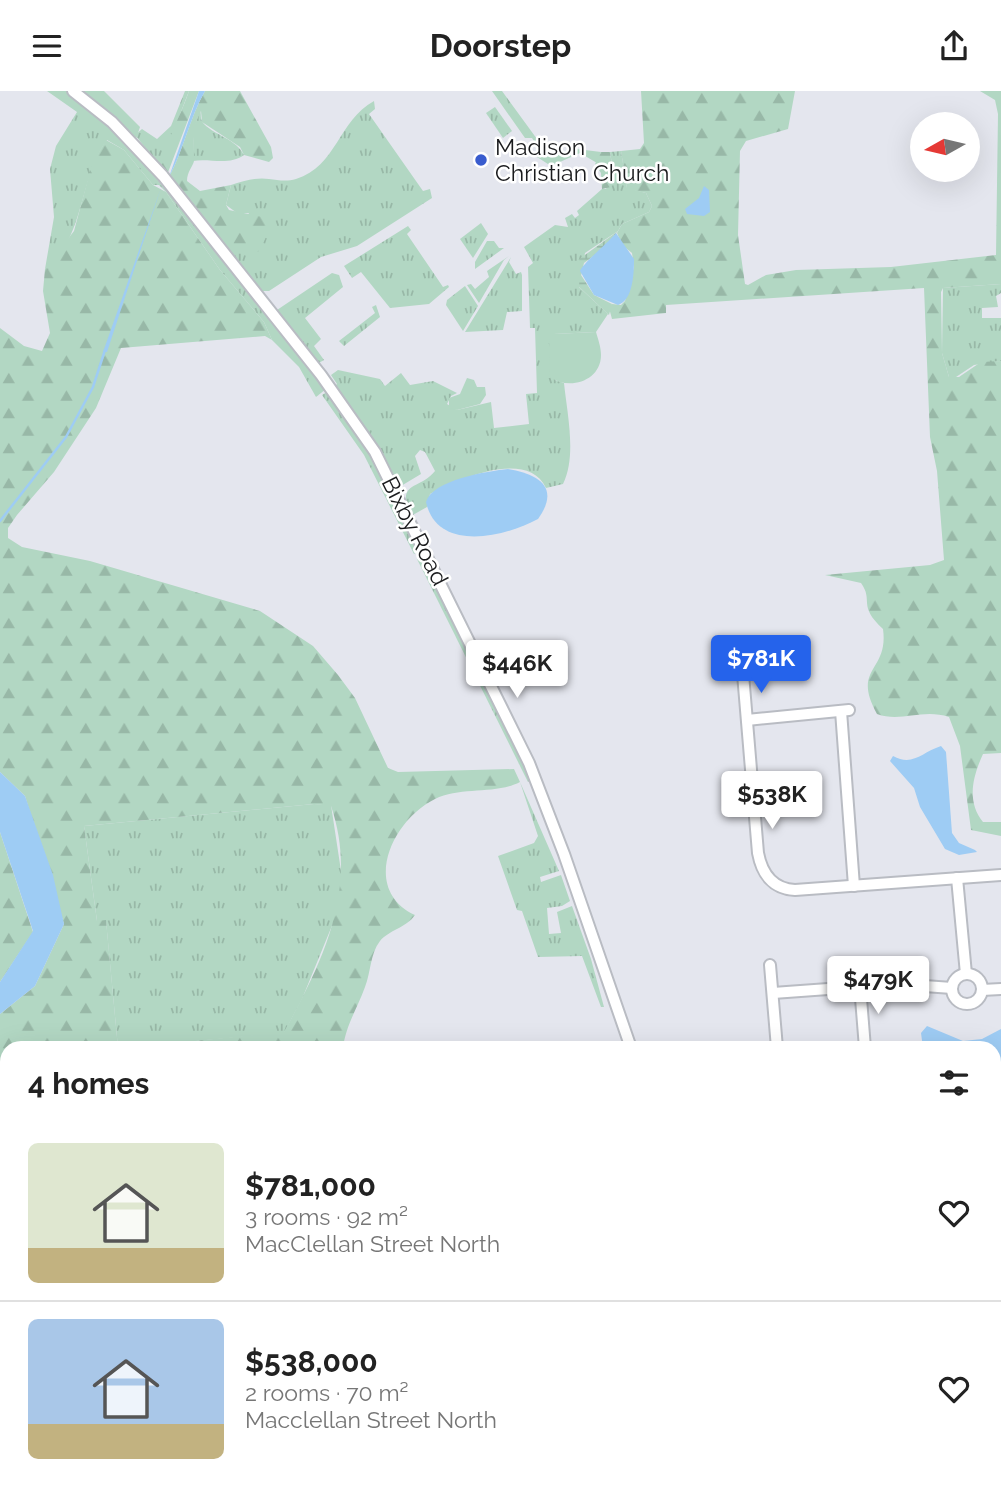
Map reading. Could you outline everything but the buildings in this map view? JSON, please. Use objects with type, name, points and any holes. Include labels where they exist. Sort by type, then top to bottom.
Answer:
[{"type":"street","name":"Bixby Road","points":[[73,91],[112,122],[166,180],[330,388],[380,462],[529,763],[558,835],[629,1041]]},
{"type":"street","points":[[743,674],[758,853],[763,871],[771,882],[787,890],[1001,875]]},
{"type":"street","points":[[747,720],[845,710],[854,886]]},
{"type":"street","points":[[957,878],[965,974]]},
{"type":"street","points":[[771,965],[776,1041]]},
{"type":"street","points":[[965,974],[975,976],[982,990],[975,1002],[966,1004],[957,1001],[952,988],[956,978],[965,974]]},
{"type":"street","points":[[773,993],[897,984],[952,988]]},
{"type":"street","points":[[860,986],[864,1041]]},
{"type":"street","points":[[982,990],[1001,989]]},
{"type":"green space","points":[[47,91],[66,91],[125,139],[326,389],[316,397],[299,367],[272,340],[264,322],[220,270],[166,192],[159,185],[153,185],[124,150],[107,140],[91,172],[68,241],[45,269],[54,217],[50,169],[56,146],[77,112]]},
{"type":"green space","points":[[83,91],[104,91],[140,127],[136,139]]},
{"type":"green space","points":[[185,91],[189,91],[160,166],[135,135],[142,129],[157,139],[171,126]]},
{"type":"green space","points":[[189,91],[199,91],[167,175],[160,166],[161,160]]},
{"type":"green space","points":[[205,91],[240,91],[271,147],[273,158],[269,162],[244,155],[240,147],[202,122],[201,111],[195,129],[194,161],[187,181],[200,191],[231,185],[226,205],[229,210],[263,217],[272,226],[258,252],[226,251],[169,177]]},
{"type":"green space","points":[[492,91],[502,91],[545,150],[558,153],[577,149],[601,152],[597,163],[580,153],[551,166],[537,157],[539,149],[532,138],[525,138]]},
{"type":"green space","points":[[641,91],[795,91],[788,129],[746,141],[740,151],[738,235],[745,284],[748,285],[766,275],[796,270],[891,267],[996,255],[998,114],[995,100],[980,91],[1001,91],[1001,284],[943,288],[941,292],[942,353],[949,377],[959,377],[981,362],[1001,361],[1001,753],[983,754],[976,771],[973,797],[974,806],[983,822],[1001,822],[1001,836],[971,830],[960,746],[949,717],[930,714],[895,717],[877,714],[868,687],[869,678],[881,654],[883,629],[870,614],[865,589],[861,583],[825,575],[930,565],[944,560],[937,471],[930,437],[924,288],[666,305],[666,313],[612,319],[609,308],[612,304],[621,305],[625,301],[634,267],[632,253],[622,245],[617,233],[622,224],[649,212],[652,206],[646,193],[627,189],[621,151],[640,149],[644,143]]},
{"type":"green space","points":[[374,101],[375,109],[369,114],[423,191],[430,189],[432,198],[357,246],[321,257],[269,291],[259,291],[226,251],[249,213],[237,213],[226,205],[231,185],[259,179],[292,180],[310,173],[329,154],[352,120]]},
{"type":"green space","points":[[495,107],[512,131],[503,138],[486,113]]},
{"type":"green space","points":[[200,111],[204,124],[231,141],[244,155],[226,161],[193,161],[194,127]]},
{"type":"green space","points":[[106,140],[124,150],[153,185],[166,192],[220,270],[264,322],[272,340],[265,336],[121,348],[96,408],[54,472],[8,528],[8,538],[22,547],[90,561],[260,611],[313,646],[338,675],[355,698],[388,768],[398,772],[514,769],[520,782],[435,799],[406,822],[395,838],[388,855],[386,872],[389,889],[398,903],[415,915],[384,937],[377,946],[344,1041],[193,1041],[284,1032],[312,978],[333,923],[341,866],[339,836],[331,806],[314,804],[84,826],[97,921],[106,920],[117,1041],[0,1041],[0,1014],[35,986],[64,924],[25,796],[0,772],[0,328],[24,346],[42,351],[50,333],[43,291],[45,269],[74,231],[92,164]]},
{"type":"green space","points":[[621,151],[627,188],[646,193],[652,206],[649,212],[622,224],[618,231],[585,253],[579,287],[608,314],[596,332],[554,334],[555,380],[564,383],[570,434],[569,461],[563,484],[546,488],[537,476],[524,470],[491,471],[474,475],[430,494],[427,507],[411,516],[406,497],[408,491],[435,471],[425,452],[420,450],[415,456],[421,474],[401,486],[396,485],[360,420],[334,387],[337,384],[331,375],[338,370],[380,379],[385,386],[401,373],[410,385],[433,381],[457,393],[451,396],[447,404],[457,410],[491,402],[494,428],[529,424],[526,394],[537,393],[535,328],[530,328],[528,267],[533,263],[524,247],[555,225],[568,227],[565,218],[572,214],[575,218],[579,215],[577,211],[602,189],[606,189],[613,170],[610,152]]},
{"type":"green space","points":[[601,152],[610,152],[614,178],[611,187],[602,189],[601,173],[595,164]]},
{"type":"green space","points":[[481,223],[488,234],[473,258],[460,239]]},
{"type":"green space","points":[[408,226],[411,230],[407,234],[443,287],[449,287],[429,304],[390,308],[361,272],[352,278],[344,266]]},
{"type":"green space","points":[[618,231],[603,249],[584,263],[581,275],[594,295],[612,304],[609,315],[576,284],[578,260]]},
{"type":"green space","points":[[487,241],[494,241],[499,248],[504,248],[475,269],[475,262]]},
{"type":"green space","points":[[509,256],[479,303],[467,285],[471,284],[475,289],[489,277],[487,271]]},
{"type":"green space","points":[[511,257],[509,262],[516,274],[521,272],[522,275],[522,311],[507,312],[503,330],[465,332]]},
{"type":"green space","points":[[332,273],[339,275],[343,287],[305,318],[321,339],[314,346],[324,360],[317,364],[277,310]]},
{"type":"green space","points":[[1001,284],[1001,293],[996,296],[998,307],[982,308],[982,318],[1001,318],[1001,361],[974,365],[953,379],[949,377],[942,353],[943,288]]},
{"type":"green space","points":[[465,286],[478,306],[463,331],[446,305],[447,300]]},
{"type":"green space","points":[[376,305],[380,317],[344,346],[339,341],[375,313],[372,307]]},
{"type":"green space","points":[[596,332],[600,346],[600,364],[590,377],[583,381],[566,383],[550,377],[549,339],[554,334]]},
{"type":"green space","points":[[467,378],[474,380],[477,387],[485,387],[486,395],[480,404],[457,410],[449,408],[449,398],[460,394]]},
{"type":"green space","points":[[327,392],[375,461],[419,550],[414,554],[364,455],[322,395]]},
{"type":"green space","points":[[417,559],[423,560],[531,779],[528,782]]},
{"type":"green space","points":[[520,782],[559,871],[540,877],[541,882],[561,875],[570,901],[562,906],[547,908],[549,934],[561,933],[557,912],[572,906],[591,959],[604,1007],[601,1007],[582,956],[538,957],[522,911],[517,910],[498,856],[534,843],[538,836]]},
{"type":"green space","points":[[314,804],[331,805],[343,884],[338,911],[302,999],[284,1033],[195,1041],[117,1041],[106,921],[97,921],[84,826]]},
{"type":"green space","points":[[0,832],[33,932],[0,982]]},
{"type":"water","points":[[199,91],[205,91],[169,177]]},
{"type":"water","points":[[704,186],[709,190],[710,212],[704,216],[687,214],[685,209],[699,198]]},
{"type":"water","points":[[161,188],[107,352],[103,352]]},
{"type":"water","points":[[616,233],[634,259],[630,292],[618,305],[594,295],[580,271]]},
{"type":"water","points":[[508,469],[529,474],[547,490],[545,508],[538,519],[508,531],[474,536],[458,535],[444,529],[433,518],[426,502],[430,494],[439,488],[462,478]]},
{"type":"water","points":[[941,746],[946,752],[952,833],[959,843],[977,852],[959,855],[945,849],[920,807],[914,788],[890,761],[893,756],[912,759]]},
{"type":"water","points":[[0,772],[25,796],[53,875],[64,924],[35,986],[0,1014],[0,982],[33,931],[0,832]]},
{"type":"water","points":[[927,1026],[963,1041],[922,1041],[921,1033]]},
{"type":"water","points":[[1001,1029],[1001,1041],[963,1041],[982,1039]]},
{"type":"waterway","points":[[0,521],[66,437],[93,387],[105,350]]},
{"type":"place","name":"Madison Christian Church","points":[[481,160]]}]
